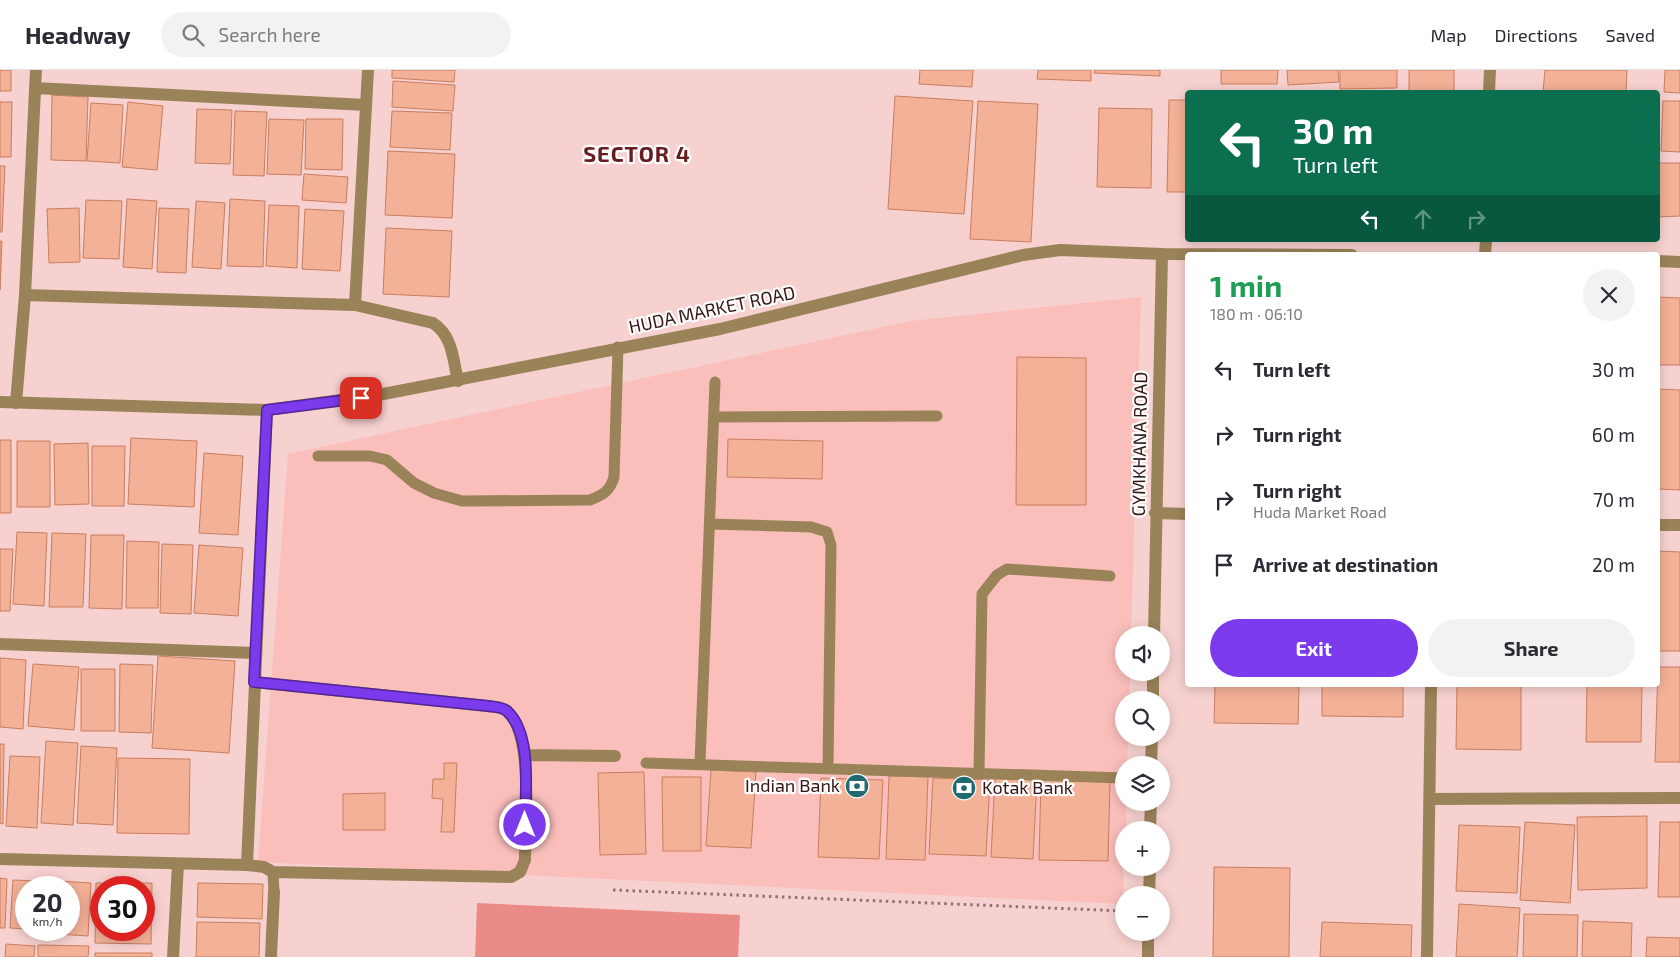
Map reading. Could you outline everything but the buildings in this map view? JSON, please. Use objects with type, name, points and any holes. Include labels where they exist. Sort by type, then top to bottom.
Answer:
[{"type":"street","points":[[16,403],[25,295],[36,70]]},
{"type":"street","points":[[355,305],[368,70]]},
{"type":"street","points":[[1489,90],[1490,70]]},
{"type":"street","points":[[35,88],[366,105]]},
{"type":"street","name":"HUDA MARKET ROAD","points":[[0,402],[267,410],[378,395],[458,381],[618,347],[720,329],[1022,255],[1060,250],[1185,254]]},
{"type":"street","name":"GYMKHANA ROAD","points":[[1154,626],[1162,254]]},
{"type":"street","points":[[1660,261],[1680,262]]},
{"type":"street","points":[[25,295],[355,305],[433,323],[442,329],[449,338],[458,381]]},
{"type":"street","points":[[247,865],[267,410]]},
{"type":"street","points":[[1155,513],[1185,514]]},
{"type":"street","points":[[1660,525],[1680,525]]},
{"type":"street","points":[[0,644],[256,653]]},
{"type":"street","points":[[0,859],[247,865],[264,867],[273,872],[511,877],[520,872],[525,860],[526,755],[513,719],[506,710],[488,706],[254,682]]},
{"type":"street","points":[[1427,957],[1431,687]]},
{"type":"street","points":[[526,755],[615,756]]},
{"type":"street","points":[[1430,798],[1680,798]]},
{"type":"street","points":[[173,957],[178,864]]},
{"type":"street","points":[[271,957],[274,892]]},
{"type":"street","points":[[1148,941],[1148,957]]},
{"type":"lane","points":[[318,456],[370,456],[387,460],[414,483],[434,493],[462,501],[590,500],[605,494],[611,486],[614,476],[618,347]]},
{"type":"lane","points":[[700,764],[715,382]]},
{"type":"lane","points":[[714,417],[937,416]]},
{"type":"lane","points":[[710,524],[811,527],[827,532],[831,545],[828,767]]},
{"type":"lane","points":[[979,773],[982,594],[997,575],[1007,569],[1110,576]]},
{"type":"lane","points":[[646,763],[828,767],[1115,778]]},
{"type":"lane","points":[[273,872],[274,892]]},
{"type":"path","points":[[613,890],[1115,911]]},
{"type":"shaded area","points":[[1141,297],[1131,626],[1115,626],[1115,681],[1130,681],[1129,691],[1115,691],[1115,746],[1128,746],[1127,756],[1115,756],[1115,811],[1126,811],[1126,821],[1115,821],[1115,876],[1123,876],[1123,886],[1115,886],[1115,904],[258,862],[288,454],[911,321]]},
{"type":"shaded area","points":[[477,903],[740,915],[738,957],[475,957]]},
{"type":"place","name":"Indian Bank","points":[[857,786]]},
{"type":"place","name":"Kotak Bank","points":[[964,788]]},
{"type":"district","name":"SECTOR 4","points":[[637,154]]},
{"type":"route","points":[[361,398],[267,410],[254,682],[488,706],[506,710],[513,719],[526,755],[525,825]]}]
